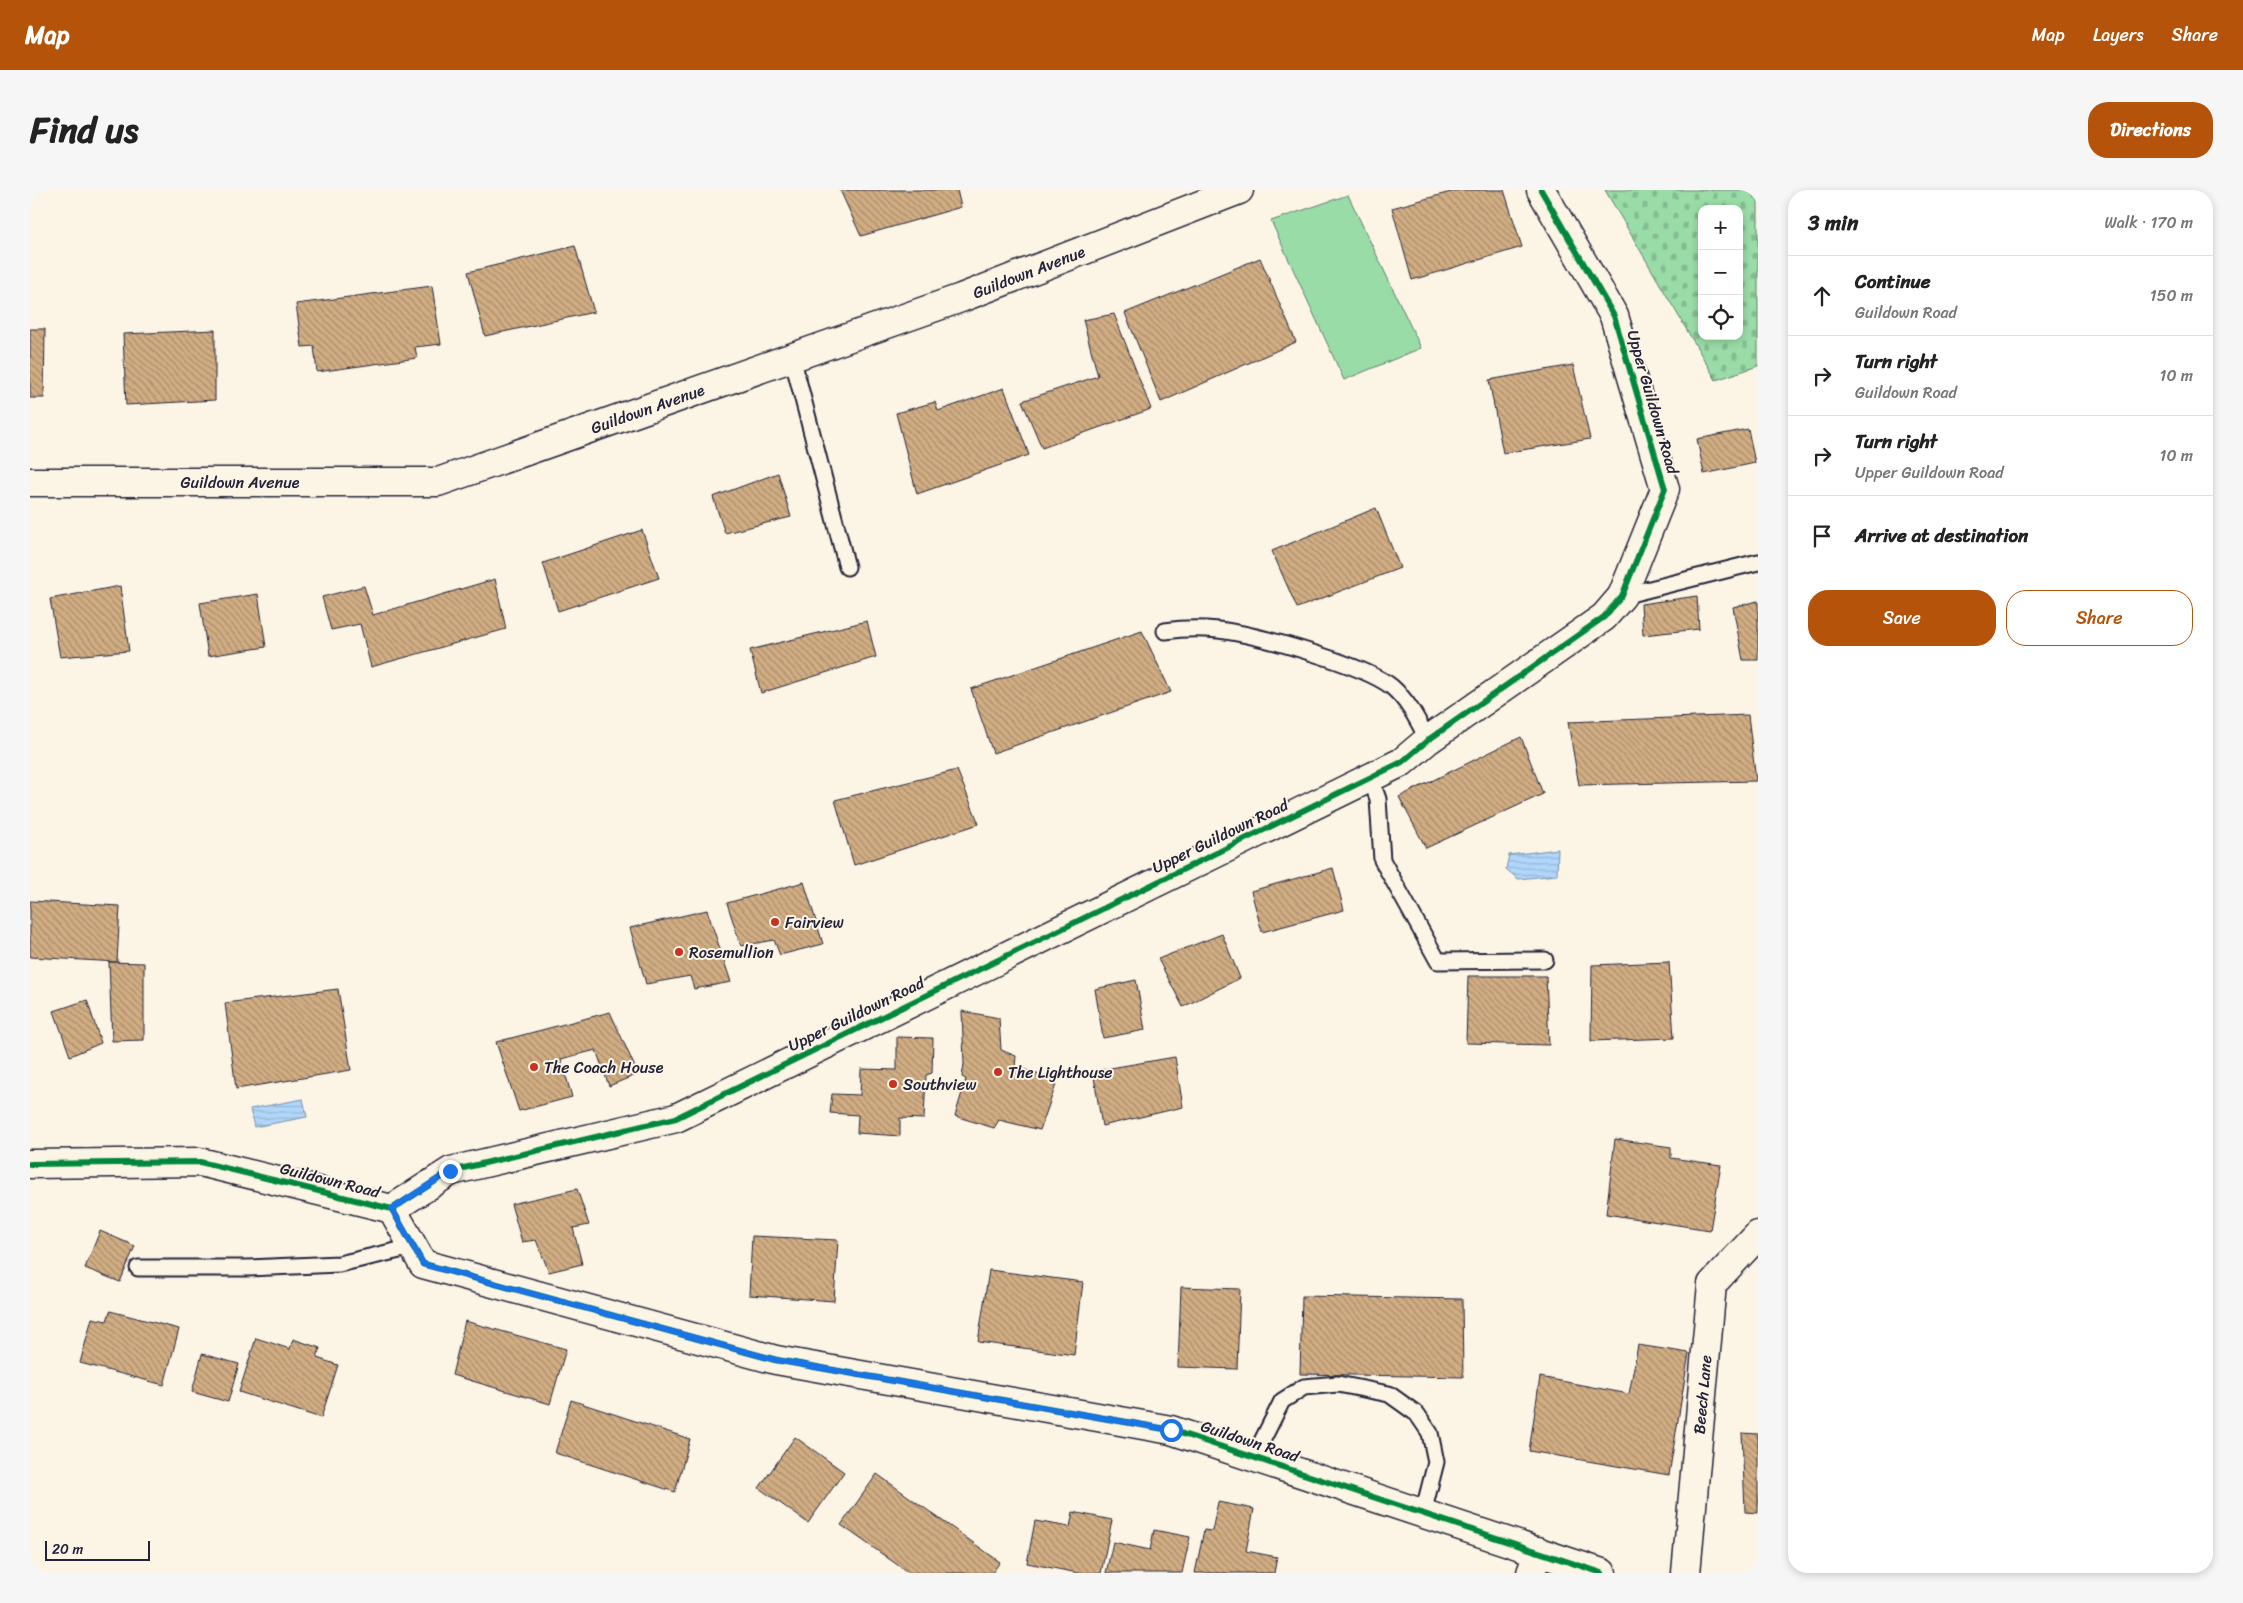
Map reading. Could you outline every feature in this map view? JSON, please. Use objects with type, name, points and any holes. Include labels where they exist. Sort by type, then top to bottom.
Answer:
[{"type":"street","name":"Guildown Avenue","points":[[30,482],[438,482],[961,298],[1239,190]]},
{"type":"street","name":"Upper Guildown Road","points":[[392,1209],[450,1171],[676,1118],[1402,762],[1428,740],[1604,617],[1622,596],[1665,489],[1614,316],[1541,190]]},
{"type":"street","name":"Guildown Road","points":[[30,1164],[200,1162],[392,1209],[423,1264],[776,1360],[1171,1430],[1423,1513],[1534,1562],[1602,1573]]},
{"type":"street","name":"Beech Lane","points":[[1686,1573],[1712,1284],[1758,1235]]},
{"type":"lane","points":[[792,357],[847,567]]},
{"type":"lane","points":[[1622,596],[1758,562]]},
{"type":"lane","points":[[1165,631],[1189,627],[1228,631],[1302,650],[1370,674],[1391,687],[1411,707],[1428,740]]},
{"type":"lane","points":[[1370,777],[1378,798],[1382,860],[1438,961],[1545,960]]},
{"type":"lane","points":[[138,1268],[248,1268],[339,1264],[413,1247]]},
{"type":"lane","points":[[1254,1457],[1282,1401],[1304,1386],[1338,1384],[1389,1394],[1417,1414],[1430,1433],[1436,1462],[1423,1513]]},
{"type":"green space","points":[[1605,190],[1758,190],[1758,366],[1716,380]]},
{"type":"green space","points":[[1348,195],[1421,348],[1344,380],[1271,221]]},
{"type":"water","points":[[1558,849],[1557,875],[1518,879],[1506,869],[1509,855]]},
{"type":"water","points":[[303,1099],[307,1117],[254,1127],[250,1109]]},
{"type":"building","points":[[840,190],[957,190],[961,207],[861,236]]},
{"type":"building","points":[[1458,190],[1504,190],[1522,247],[1412,280],[1392,208]]},
{"type":"building","points":[[575,246],[594,312],[485,336],[468,272]]},
{"type":"building","points":[[1260,258],[1296,342],[1161,402],[1125,313]]},
{"type":"building","points":[[432,286],[441,344],[415,347],[417,358],[317,372],[314,346],[302,347],[296,304]]},
{"type":"building","points":[[1114,314],[1151,409],[1042,448],[1022,401],[1098,376],[1083,320]]},
{"type":"building","points":[[30,329],[45,329],[44,398],[30,398]]},
{"type":"building","points":[[215,330],[215,400],[126,405],[123,334]]},
{"type":"building","points":[[1573,365],[1590,439],[1503,453],[1489,380]]},
{"type":"building","points":[[1004,388],[1029,455],[917,494],[896,413],[935,402],[938,411]]},
{"type":"building","points":[[1748,429],[1755,463],[1704,474],[1697,439]]},
{"type":"building","points":[[778,473],[791,517],[725,533],[713,497]]},
{"type":"building","points":[[1376,508],[1400,568],[1297,608],[1272,551]]},
{"type":"building","points":[[642,530],[659,578],[558,611],[543,563]]},
{"type":"building","points":[[495,579],[506,629],[371,667],[360,624],[331,630],[322,597],[364,586],[373,615]]},
{"type":"building","points":[[120,586],[129,651],[60,657],[50,599]]},
{"type":"building","points":[[258,594],[266,647],[208,656],[200,603]]},
{"type":"building","points":[[1697,596],[1699,629],[1643,635],[1641,604]]},
{"type":"building","points":[[1758,601],[1758,660],[1743,660],[1733,607]]},
{"type":"building","points":[[867,621],[876,657],[761,693],[750,650]]},
{"type":"building","points":[[1142,631],[1171,692],[993,753],[971,689]]},
{"type":"building","points":[[1748,715],[1756,781],[1579,785],[1568,722]]},
{"type":"building","points":[[1521,737],[1543,794],[1426,848],[1399,797]]},
{"type":"building","points":[[957,770],[979,824],[854,865],[835,800]]},
{"type":"building","points":[[1333,868],[1344,910],[1262,932],[1251,891]]},
{"type":"building","name":"Fairview","points":[[804,882],[823,944],[780,955],[774,940],[741,946],[727,903]]},
{"type":"building","points":[[30,901],[120,906],[117,962],[30,957]]},
{"type":"building","name":"Rosemullion","points":[[707,910],[731,982],[694,989],[690,976],[646,984],[630,928]]},
{"type":"building","points":[[1222,934],[1240,978],[1183,1007],[1158,959]]},
{"type":"building","points":[[109,962],[144,963],[144,1040],[112,1041]]},
{"type":"building","points":[[1669,962],[1674,1038],[1591,1041],[1592,965]]},
{"type":"building","points":[[1468,976],[1546,976],[1549,1045],[1466,1043]]},
{"type":"building","points":[[1136,980],[1145,1030],[1103,1038],[1095,989]]},
{"type":"building","points":[[338,989],[351,1070],[236,1089],[225,1003]]},
{"type":"building","points":[[87,1000],[101,1043],[70,1056],[54,1011]]},
{"type":"building","name":"The Lighthouse","points":[[962,1011],[999,1018],[1001,1050],[1016,1056],[1015,1067],[1058,1079],[1040,1130],[999,1120],[994,1128],[955,1116],[966,1079],[962,1077],[964,1064]]},
{"type":"building","name":"The Coach House","points":[[610,1012],[638,1074],[609,1086],[596,1050],[561,1059],[572,1097],[519,1111],[496,1042]]},
{"type":"building","name":"Southview","points":[[897,1037],[933,1038],[932,1073],[926,1075],[924,1119],[900,1118],[900,1136],[857,1133],[858,1115],[830,1113],[832,1094],[860,1095],[861,1069],[897,1070]]},
{"type":"building","points":[[1175,1057],[1183,1107],[1102,1126],[1093,1071]]},
{"type":"building","points":[[1615,1139],[1671,1147],[1671,1158],[1721,1165],[1710,1230],[1606,1214]]},
{"type":"building","points":[[577,1189],[589,1225],[573,1228],[582,1264],[549,1272],[536,1240],[522,1242],[511,1204]]},
{"type":"building","points":[[100,1231],[135,1246],[120,1282],[85,1268]]},
{"type":"building","points":[[752,1236],[838,1240],[834,1301],[749,1295]]},
{"type":"building","points":[[989,1270],[1083,1282],[1074,1355],[978,1342]]},
{"type":"building","points":[[1181,1287],[1240,1289],[1237,1369],[1178,1367]]},
{"type":"building","points":[[1302,1296],[1462,1299],[1463,1377],[1300,1374]]},
{"type":"building","points":[[110,1311],[179,1329],[164,1385],[80,1363],[92,1318],[107,1321]]},
{"type":"building","points":[[465,1321],[566,1349],[550,1404],[452,1375]]},
{"type":"building","points":[[256,1338],[290,1349],[293,1339],[320,1348],[317,1358],[338,1365],[321,1418],[239,1392]]},
{"type":"building","points":[[1638,1345],[1689,1353],[1669,1475],[1529,1451],[1540,1377],[1629,1394]]},
{"type":"building","points":[[202,1354],[239,1364],[228,1402],[192,1392]]},
{"type":"building","points":[[571,1400],[690,1439],[675,1492],[555,1453]]},
{"type":"building","points":[[1742,1433],[1758,1434],[1758,1513],[1745,1512]]},
{"type":"building","points":[[795,1437],[844,1472],[808,1523],[759,1488]]},
{"type":"building","points":[[877,1474],[1000,1562],[992,1573],[909,1573],[841,1525]]},
{"type":"building","points":[[1218,1502],[1254,1509],[1246,1551],[1277,1557],[1274,1573],[1195,1573],[1204,1530],[1212,1531]]},
{"type":"building","points":[[1073,1512],[1112,1520],[1101,1573],[1078,1573],[1027,1563],[1035,1521],[1070,1527]]},
{"type":"building","points":[[1154,1530],[1190,1537],[1182,1573],[1106,1573],[1113,1542],[1150,1550]]},
{"type":"cycle path","points":[[392,1209],[451,1171],[676,1118],[1402,762],[1428,740],[1604,617],[1622,596],[1665,489],[1614,316],[1541,190]]},
{"type":"cycle path","points":[[30,1164],[200,1162],[392,1209],[423,1264],[776,1360],[1171,1430],[1602,1573]]},
{"type":"place","name":"Fairview","points":[[775,922]]},
{"type":"place","name":"Rosemullion","points":[[679,952]]},
{"type":"place","name":"The Coach House","points":[[534,1067]]},
{"type":"place","name":"The Lighthouse","points":[[998,1072]]},
{"type":"place","name":"Southview","points":[[893,1084]]},
{"type":"route","points":[[450,1171],[392,1209],[423,1264],[776,1360],[1171,1430]]}]
